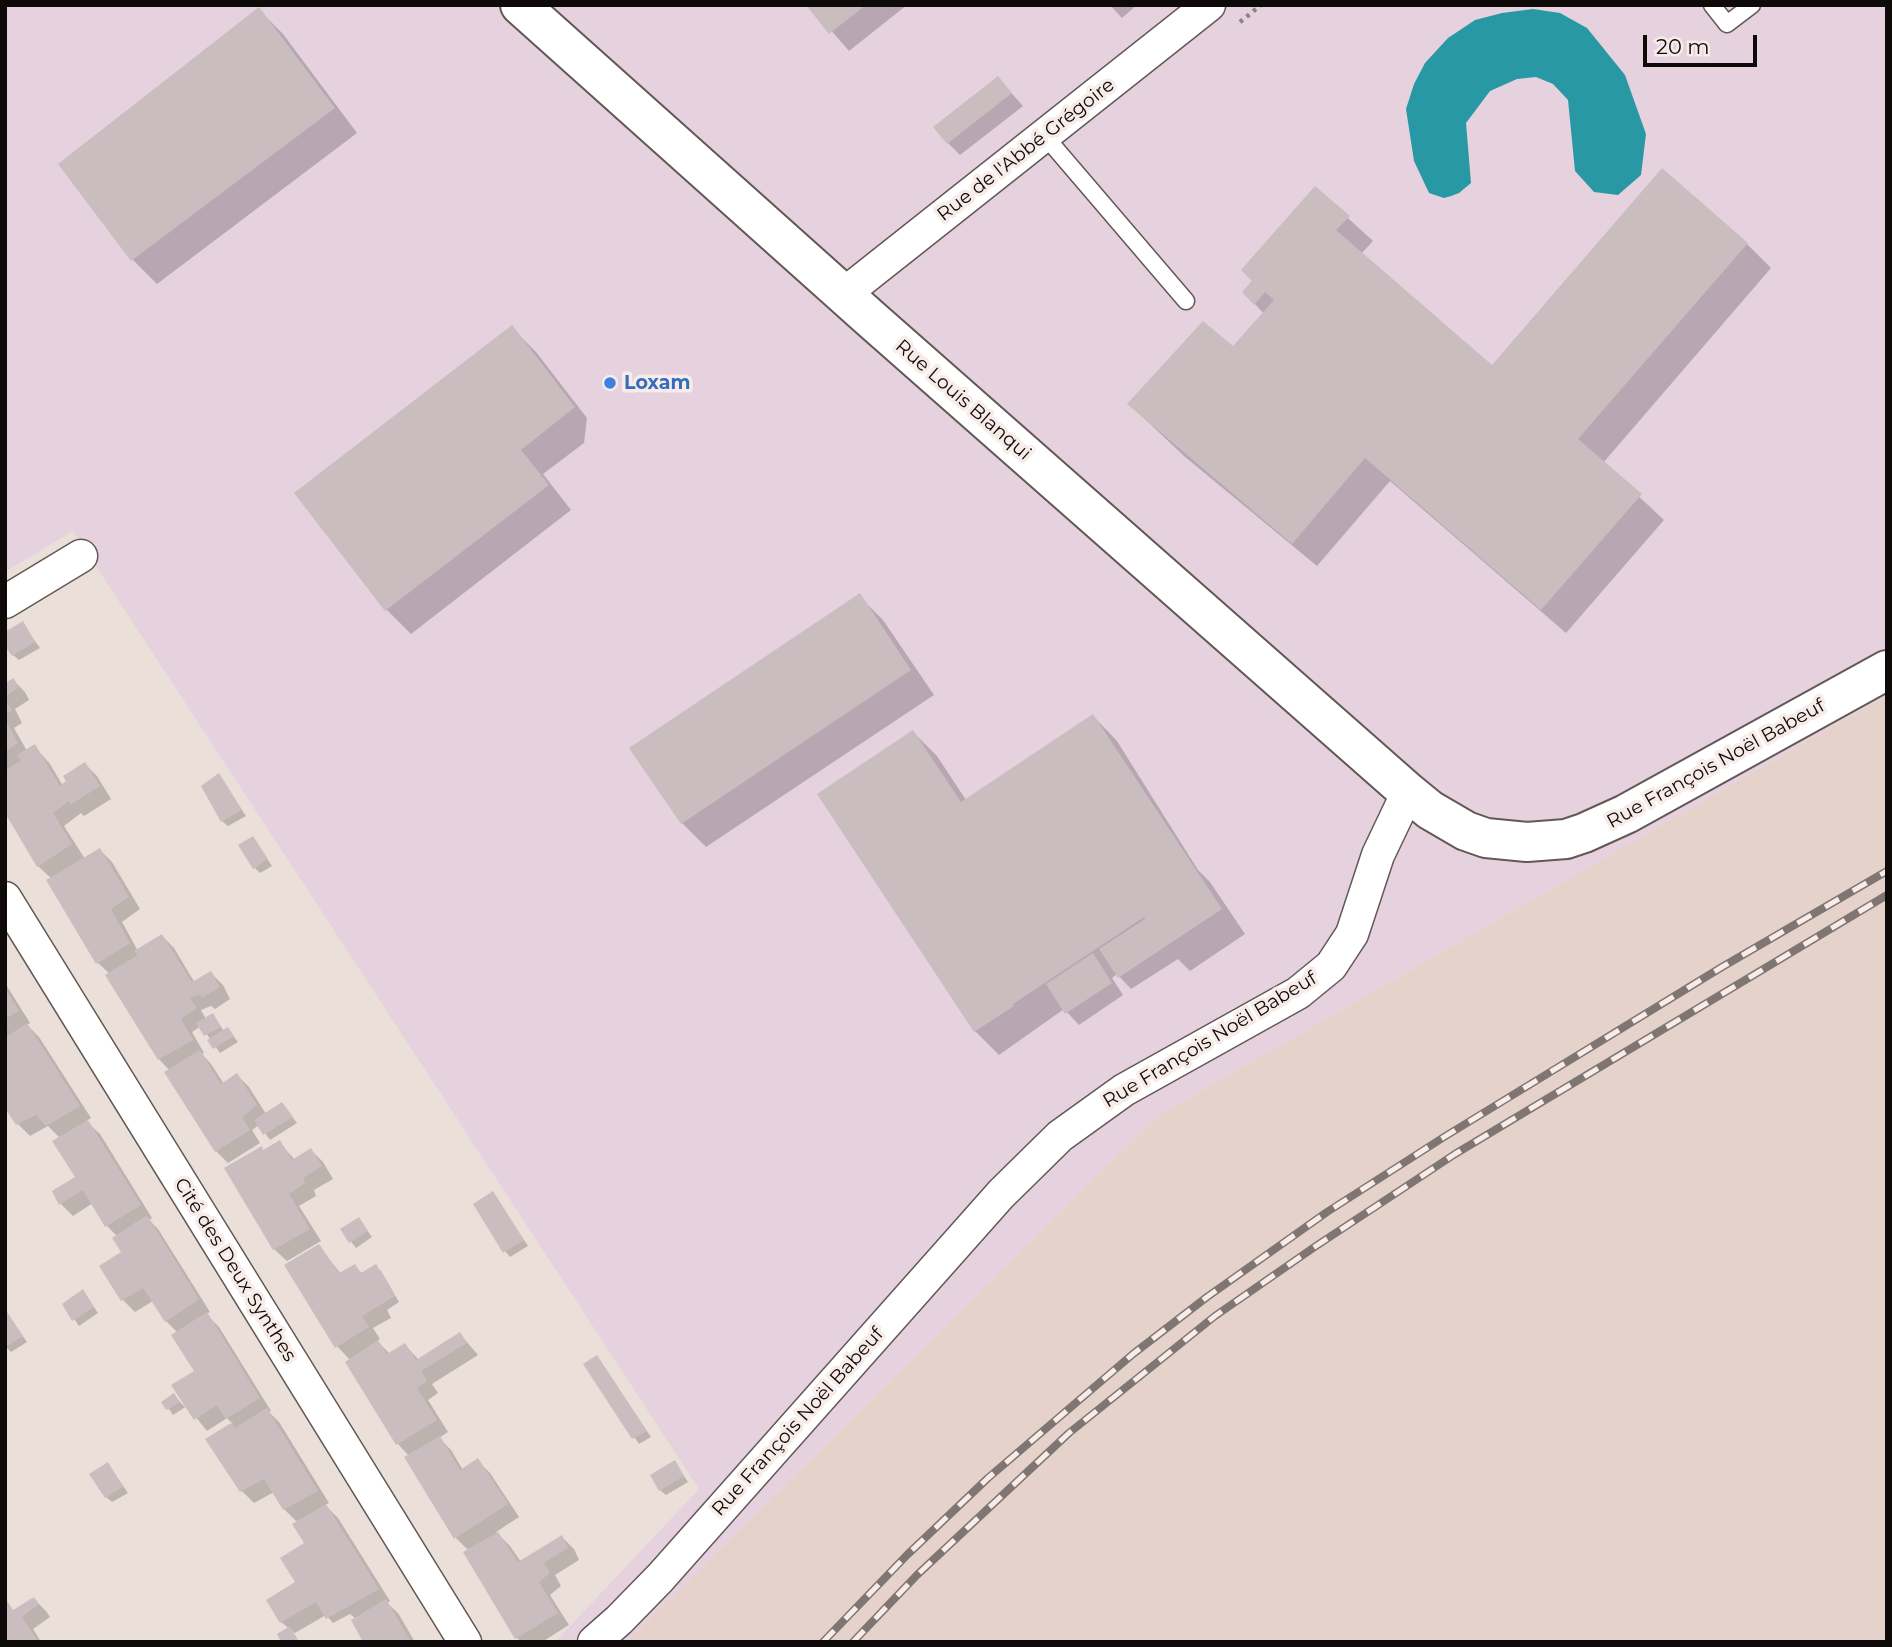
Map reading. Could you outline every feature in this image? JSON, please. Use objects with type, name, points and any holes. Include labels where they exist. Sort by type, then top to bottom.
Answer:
[{"type":"street","name":"Rue Louis Blanqui","points":[[520,5],[1408,792]]},
{"type":"street","name":"Rue de l'Abbé Grégoire","points":[[844,294],[1209,5]]},
{"type":"street","points":[[5,602],[81,556]]},
{"type":"street","name":"Rue François Noël Babeuf","points":[[594,1642],[620,1620],[660,1578],[1001,1194],[1060,1136],[1124,1090],[1298,993],[1331,966],[1352,934],[1378,855],[1408,792],[1446,820],[1486,838],[1527,842],[1566,838],[1626,814],[1887,670]]},
{"type":"street","name":"Cité des Deux Synthes","points":[[5,898],[465,1642]]},
{"type":"lane","points":[[1712,5],[1727,24],[1752,5]]},
{"type":"lane","points":[[1044,135],[1186,301]]},
{"type":"shaded area","points":[[5,5],[1887,5],[1887,695],[1158,1116],[627,1642],[555,1642],[699,1489],[73,531],[5,572]]},
{"type":"shaded area","points":[[1887,695],[1887,1642],[627,1642],[1158,1116]]},
{"type":"water","points":[[1533,9],[1560,13],[1587,28],[1625,75],[1646,134],[1641,175],[1618,195],[1594,192],[1575,171],[1568,100],[1553,84],[1536,77],[1517,79],[1490,91],[1466,123],[1471,183],[1459,193],[1444,198],[1429,193],[1414,161],[1406,109],[1414,84],[1425,63],[1448,38],[1475,20]]},
{"type":"building","points":[[806,5],[866,5],[829,34]]},
{"type":"building","points":[[259,7],[335,108],[131,261],[58,164]]},
{"type":"building","points":[[998,76],[1012,93],[947,144],[933,127]]},
{"type":"building","points":[[1662,168],[1748,243],[1578,439],[1642,494],[1541,610],[1365,458],[1292,544],[1127,404],[1203,321],[1233,346],[1274,300],[1265,292],[1254,305],[1242,292],[1252,281],[1241,270],[1315,186],[1350,216],[1336,230],[1492,365]]},
{"type":"building","points":[[512,325],[575,407],[521,450],[549,485],[385,611],[294,493]]},
{"type":"building","points":[[860,593],[911,670],[681,824],[629,748]]},
{"type":"building","points":[[23,621],[35,642],[12,656],[5,646],[5,632]]},
{"type":"building","points":[[14,678],[18,688],[5,696],[5,683]]},
{"type":"building","points":[[5,698],[12,711],[5,714]]},
{"type":"building","points":[[1093,714],[1222,909],[1118,978],[1099,949],[1145,919],[1144,917],[974,1032],[817,794],[913,730],[961,802]]},
{"type":"building","points":[[5,719],[18,743],[5,752]]},
{"type":"building","points":[[35,744],[60,786],[66,781],[63,776],[85,762],[100,786],[70,805],[69,801],[53,813],[72,844],[37,867],[5,813],[5,770],[21,761],[17,755]]},
{"type":"building","points":[[219,773],[242,810],[221,822],[201,786]]},
{"type":"building","points":[[253,836],[268,859],[253,869],[238,845]]},
{"type":"building","points":[[100,848],[129,897],[111,909],[130,943],[96,964],[46,880]]},
{"type":"building","points":[[162,934],[192,982],[211,971],[220,987],[202,998],[200,994],[190,998],[197,1008],[181,1019],[193,1040],[158,1060],[105,975],[138,955],[134,951]]},
{"type":"building","points":[[1093,953],[1112,983],[1065,1014],[1046,984]]},
{"type":"building","points":[[5,988],[19,1011],[5,1019]]},
{"type":"building","points":[[213,1013],[221,1027],[204,1036],[196,1023]]},
{"type":"building","points":[[27,1023],[80,1106],[46,1126],[36,1115],[16,1125],[5,1108],[5,1038]]},
{"type":"building","points":[[228,1027],[234,1036],[213,1049],[207,1040]]},
{"type":"building","points":[[200,1050],[221,1084],[237,1073],[257,1105],[242,1117],[250,1130],[215,1152],[164,1072]]},
{"type":"building","points":[[282,1102],[293,1117],[263,1135],[254,1120]]},
{"type":"building","points":[[88,1120],[141,1205],[105,1227],[83,1190],[59,1205],[52,1191],[75,1177],[52,1141]]},
{"type":"building","points":[[280,1140],[292,1160],[311,1148],[322,1166],[303,1178],[305,1183],[289,1194],[310,1229],[273,1250],[224,1168],[262,1146],[263,1150]]},
{"type":"building","points":[[493,1191],[524,1240],[503,1253],[473,1204]]},
{"type":"building","points":[[147,1215],[199,1299],[165,1322],[143,1288],[121,1301],[99,1266],[121,1252],[112,1238]]},
{"type":"building","points":[[359,1217],[368,1231],[349,1243],[340,1229]]},
{"type":"building","points":[[319,1244],[339,1273],[355,1264],[361,1273],[376,1264],[395,1296],[362,1316],[369,1327],[335,1348],[284,1265]]},
{"type":"building","points":[[83,1289],[94,1307],[72,1321],[62,1304]]},
{"type":"building","points":[[7,1312],[23,1336],[5,1347],[5,1313]]},
{"type":"building","points":[[207,1312],[260,1398],[226,1419],[217,1405],[194,1420],[171,1385],[194,1371],[171,1335]]},
{"type":"building","points":[[460,1332],[467,1343],[421,1371],[427,1381],[417,1388],[437,1420],[396,1445],[345,1362],[378,1340],[387,1354],[405,1343],[416,1360]]},
{"type":"building","points":[[597,1355],[647,1431],[632,1439],[583,1364]]},
{"type":"building","points":[[174,1393],[180,1402],[166,1410],[161,1402]]},
{"type":"building","points":[[267,1408],[318,1491],[283,1510],[264,1479],[240,1492],[205,1439],[231,1423],[235,1428]]},
{"type":"building","points":[[440,1436],[460,1470],[478,1458],[508,1504],[454,1539],[404,1457]]},
{"type":"building","points":[[675,1460],[684,1476],[659,1491],[650,1475]]},
{"type":"building","points":[[108,1462],[123,1487],[105,1498],[89,1474]]},
{"type":"building","points":[[326,1504],[379,1589],[326,1619],[316,1602],[280,1623],[266,1600],[295,1582],[280,1558],[304,1543],[292,1524]]},
{"type":"building","points":[[498,1532],[518,1562],[562,1535],[568,1548],[544,1563],[550,1573],[539,1582],[558,1613],[515,1639],[463,1552]]},
{"type":"building","points":[[34,1597],[39,1604],[22,1617],[39,1642],[5,1642],[5,1598],[13,1610]]},
{"type":"building","points":[[386,1599],[411,1642],[363,1642],[351,1620]]},
{"type":"building","points":[[290,1626],[299,1642],[281,1642],[277,1634]]},
{"type":"railway","points":[[823,1642],[908,1554],[988,1478],[1133,1354],[1207,1297],[1327,1212],[1444,1137],[1722,967],[1887,871]]},
{"type":"railway","points":[[853,1642],[917,1575],[1069,1433],[1215,1316],[1455,1154],[1887,895]]},
{"type":"place","name":"Loxam","points":[[610,383]]}]
